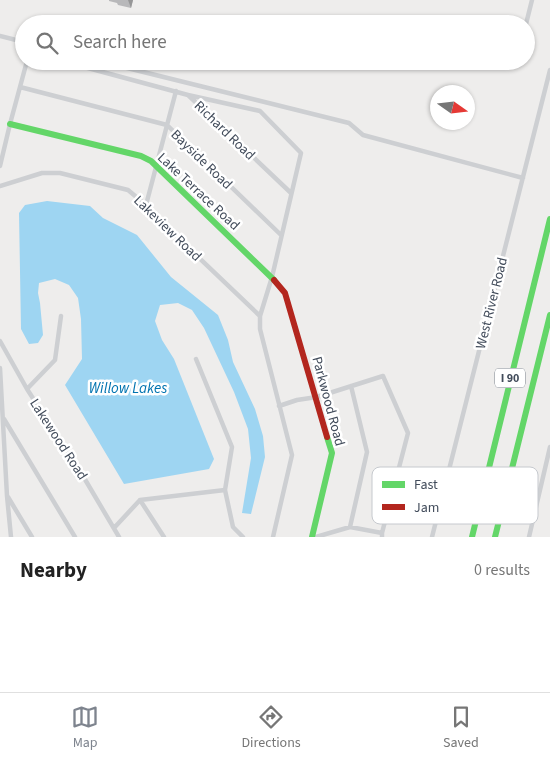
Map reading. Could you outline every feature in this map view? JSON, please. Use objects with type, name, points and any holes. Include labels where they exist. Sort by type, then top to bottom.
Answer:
[{"type":"main road","name":"Lake Terrace Road","points":[[10,124],[141,156],[151,161],[272,277]]},
{"type":"main road","name":"I 90","points":[[489,467],[550,219]]},
{"type":"main road","name":"Parkwood Road","points":[[272,277],[285,293],[332,453],[312,537]]},
{"type":"main road","name":"I 90","points":[[512,467],[550,315]]},
{"type":"main road","name":"I 90","points":[[472,537],[475,524]]},
{"type":"main road","name":"I 90","points":[[495,537],[498,524]]},
{"type":"street","points":[[528,15],[532,0]]},
{"type":"street","points":[[0,36],[15,40]]},
{"type":"street","points":[[0,166],[25,70]]},
{"type":"street","name":"Richard Road","points":[[96,70],[188,95],[291,193]]},
{"type":"street","points":[[135,70],[349,123],[363,135],[523,178]]},
{"type":"street","name":"West River Road","points":[[450,467],[550,70]]},
{"type":"street","name":"Bayside Road","points":[[20,87],[167,126],[281,235]]},
{"type":"street","points":[[146,205],[176,91]]},
{"type":"street","points":[[188,95],[260,111],[302,152],[272,277],[260,316],[260,329],[292,455],[273,537]]},
{"type":"street","name":"Lakeview Road","points":[[0,186],[42,173],[60,173],[128,190],[146,205],[260,316]]},
{"type":"street","points":[[27,389],[55,360],[61,316]]},
{"type":"street","name":"Lakewood Road","points":[[0,341],[27,389],[83,476],[119,537]]},
{"type":"street","points":[[196,360],[232,447],[225,490],[233,527],[244,537]]},
{"type":"street","points":[[0,368],[11,537]]},
{"type":"street","points":[[280,406],[297,400],[317,397],[383,376],[408,433],[399,467]]},
{"type":"street","points":[[350,527],[367,452],[351,386]]},
{"type":"street","points":[[3,418],[75,537]]},
{"type":"street","points":[[538,496],[550,447]]},
{"type":"street","points":[[114,528],[140,500],[225,490]]},
{"type":"street","points":[[7,496],[32,537]]},
{"type":"street","points":[[140,500],[164,537]]},
{"type":"street","name":"West River Road","points":[[432,537],[435,524]]},
{"type":"street","points":[[528,537],[531,524]]},
{"type":"street","points":[[316,537],[350,527],[382,535]]},
{"type":"water","name":"Willow Lakes","points":[[47,201],[90,206],[103,218],[137,235],[171,277],[218,315],[228,340],[233,362],[255,409],[263,436],[265,457],[251,514],[242,513],[251,458],[248,429],[234,392],[204,328],[192,310],[178,303],[160,305],[155,321],[162,340],[174,359],[214,459],[209,469],[124,484],[65,385],[82,359],[81,319],[78,298],[69,285],[55,279],[39,283],[38,293],[43,335],[38,343],[29,344],[21,329],[19,213],[25,205]]},
{"type":"traffic: fast","points":[[10,124],[141,156],[151,161],[274,280]]},
{"type":"traffic: fast","points":[[489,467],[550,219]]},
{"type":"traffic: fast","points":[[512,467],[550,315]]},
{"type":"traffic: fast","points":[[312,537],[332,453],[327,437]]},
{"type":"traffic: fast","points":[[472,537],[475,524]]},
{"type":"traffic: fast","points":[[495,537],[498,524]]},
{"type":"traffic: jam","points":[[274,280],[285,293],[327,437]]}]
